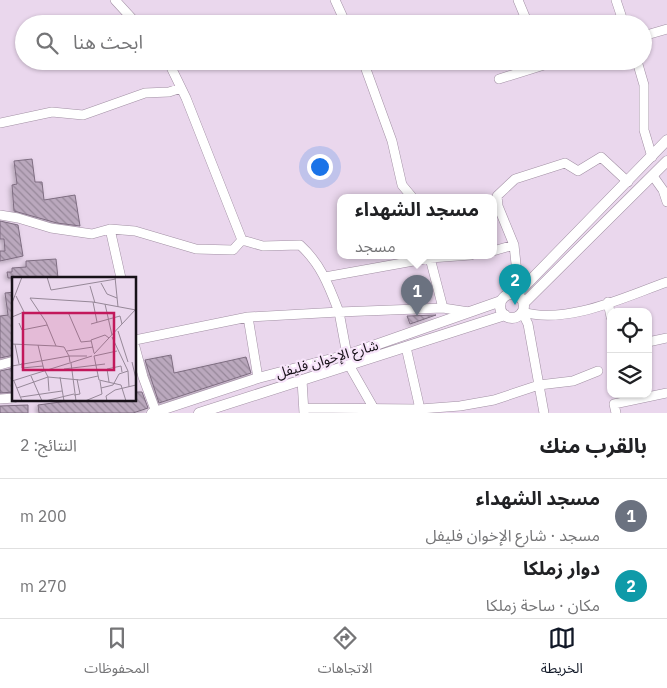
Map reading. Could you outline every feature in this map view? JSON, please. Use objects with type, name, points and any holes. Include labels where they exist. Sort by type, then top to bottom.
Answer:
[{"type":"main road","points":[[667,140],[518,293],[509,294],[501,301],[500,309],[505,315],[514,318],[667,161]]},
{"type":"main road","points":[[518,293],[523,308]]},
{"type":"main road","name":"شارع الإخوان فليفل","points":[[199,413],[302,380],[348,360],[501,301]]},
{"type":"main road","name":"شارع الإخوان فليفل","points":[[154,412],[258,378],[406,347],[505,315]]},
{"type":"street","points":[[115,0],[129,15]]},
{"type":"street","points":[[335,0],[342,15]]},
{"type":"street","points":[[518,0],[524,15]]},
{"type":"street","points":[[616,0],[621,15]]},
{"type":"street","points":[[652,34],[667,30]]},
{"type":"street","points":[[172,70],[242,240]]},
{"type":"street","points":[[367,70],[392,141],[402,185],[410,194]]},
{"type":"street","points":[[499,79],[525,70]]},
{"type":"street","points":[[639,70],[644,85],[644,130],[652,157]]},
{"type":"street","points":[[0,123],[52,112],[83,115],[145,93],[169,92],[181,88]]},
{"type":"street","points":[[497,196],[515,179],[566,163],[578,171],[601,157],[628,182]]},
{"type":"street","points":[[653,176],[663,190],[667,202]]},
{"type":"street","points":[[497,209],[514,246],[518,293]]},
{"type":"street","points":[[0,216],[18,218],[51,228],[92,234],[110,229],[135,230],[196,249],[233,250],[242,240]]},
{"type":"street","points":[[110,229],[121,277]]},
{"type":"street","points":[[242,240],[263,246],[300,245],[314,258],[325,277],[339,312],[348,360],[373,410]]},
{"type":"street","points":[[497,250],[514,246]]},
{"type":"street","points":[[325,277],[424,259]]},
{"type":"street","points":[[430,259],[443,308]]},
{"type":"street","points":[[523,308],[536,316],[572,314],[667,282]]},
{"type":"street","points":[[608,302],[609,308]]},
{"type":"street","points":[[136,340],[248,317],[443,308],[470,312]]},
{"type":"street","points":[[523,308],[528,324],[544,413]]},
{"type":"street","points":[[248,317],[258,378]]},
{"type":"street","points":[[652,341],[667,338]]},
{"type":"street","points":[[406,347],[420,409]]},
{"type":"street","points":[[136,351],[154,412]]},
{"type":"street","points":[[0,365],[12,361]]},
{"type":"street","points":[[302,380],[304,411],[438,410],[494,400],[539,386],[573,381],[598,371]]},
{"type":"street","points":[[136,388],[146,386]]},
{"type":"street","points":[[652,395],[667,393]]},
{"type":"street","points":[[616,413],[614,404],[626,398]]},
{"type":"building","points":[[32,159],[35,182],[42,182],[44,200],[75,195],[80,226],[57,223],[14,211],[12,185],[17,184],[14,161]]},
{"type":"building","points":[[0,221],[18,225],[23,256],[0,261],[0,251],[5,251],[4,239],[0,239]]},
{"type":"building","points":[[56,259],[58,277],[8,278],[7,272],[12,272],[12,268],[26,267],[26,261]]},
{"type":"building","points":[[12,292],[12,355],[0,358],[0,316],[8,315],[5,293]]},
{"type":"building","points":[[436,315],[410,324],[407,316]]},
{"type":"building","points":[[171,355],[174,373],[246,357],[251,373],[159,403],[145,360]]},
{"type":"building","points":[[12,368],[12,392],[0,393],[0,371]]},
{"type":"building","points":[[136,392],[142,392],[148,408],[133,413],[39,413],[38,405],[76,400],[136,400]]},
{"type":"building","points":[[28,405],[28,413],[0,413],[0,406]]},
{"type":"place","name":"دوار زملكا","points":[[515,305]]},
{"type":"place","name":"مسجد الشهداء","points":[[417,316]]}]
